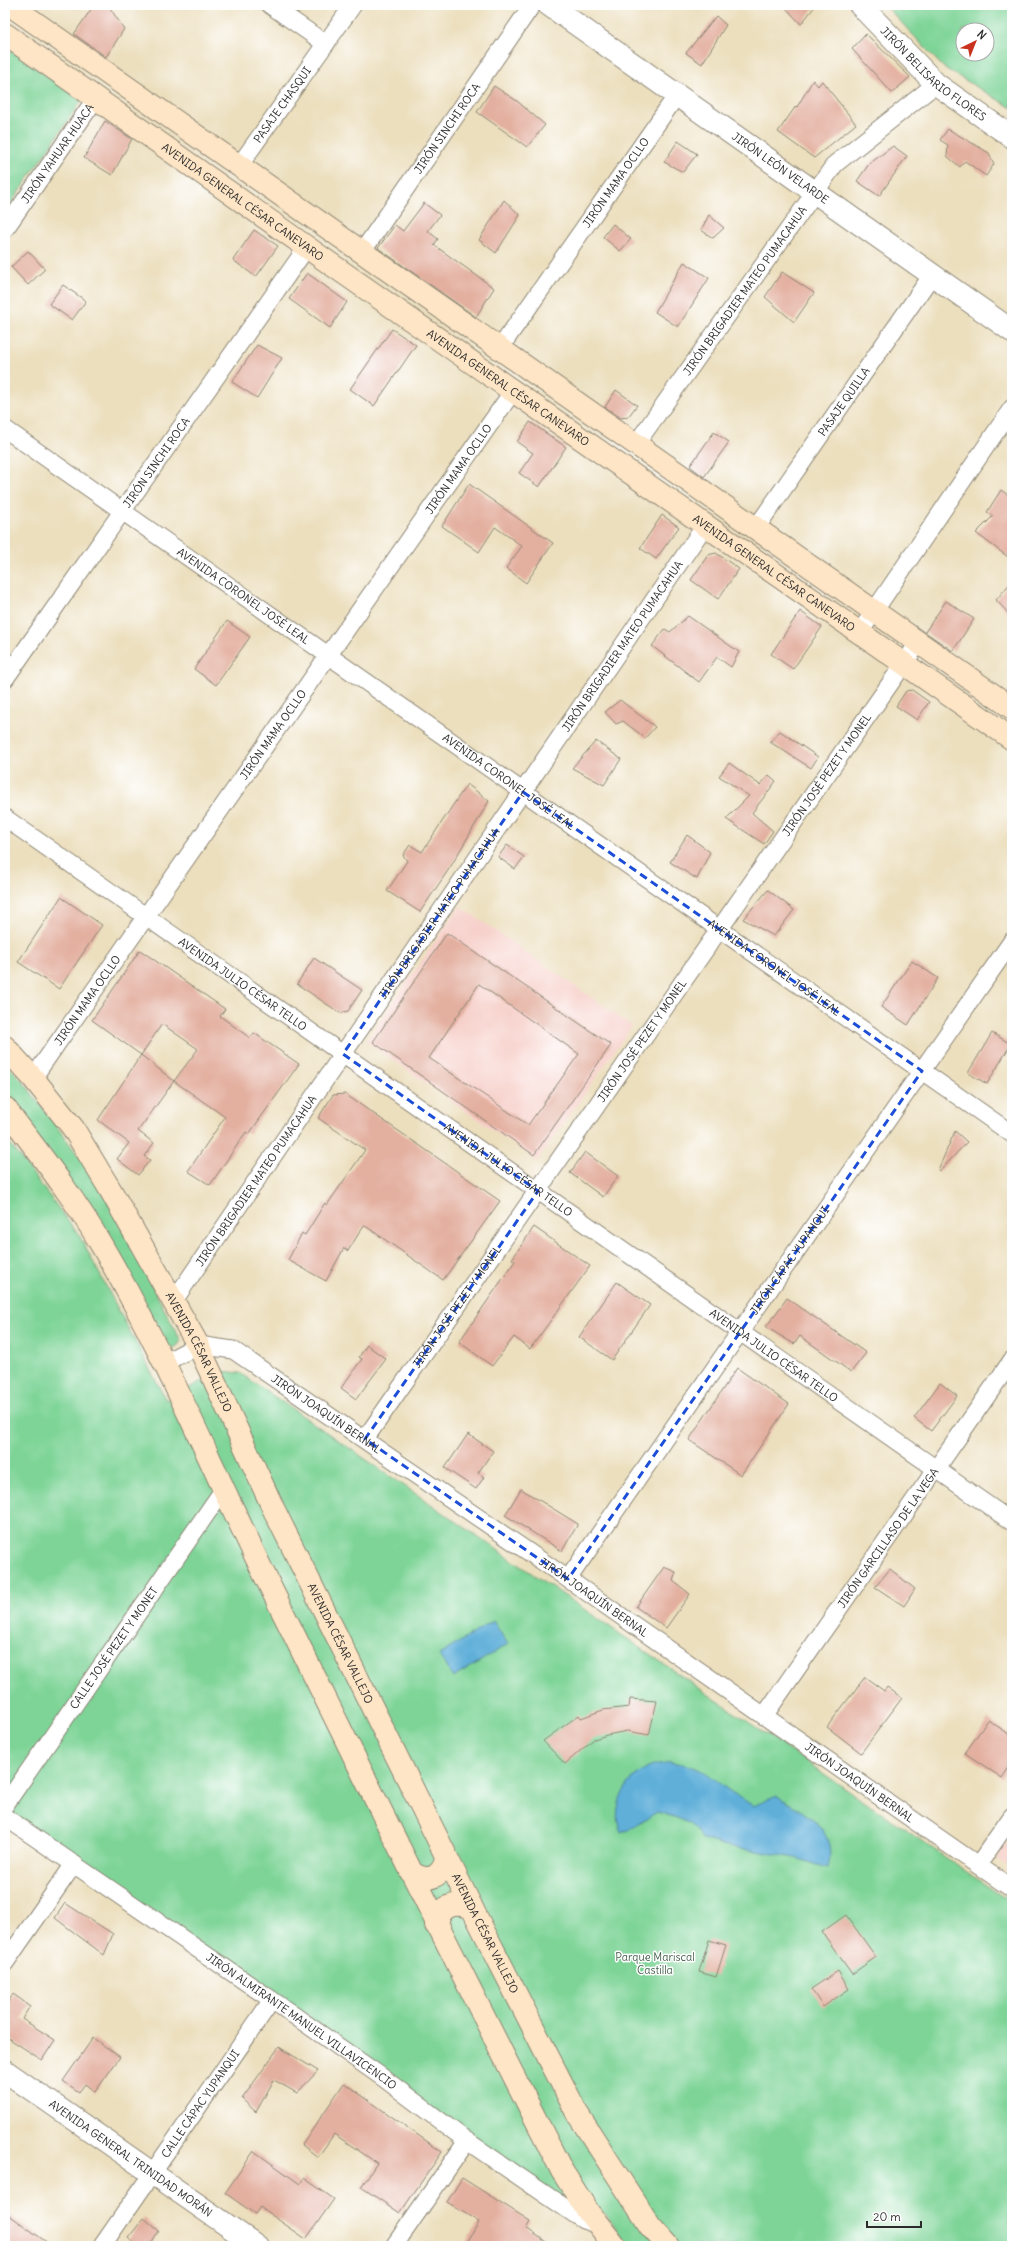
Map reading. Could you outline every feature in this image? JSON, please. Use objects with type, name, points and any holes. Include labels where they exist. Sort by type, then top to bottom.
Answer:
[{"type":"main road","points":[[10,5],[1012,708]]},
{"type":"main road","name":"AVENIDA GENERAL CÉSAR CANEVARO","points":[[5,34],[307,247],[1012,739]]},
{"type":"main road","name":"AVENIDA CÉSAR VALLEJO","points":[[5,1047],[33,1078],[73,1128],[111,1191],[198,1345],[274,1510],[446,1857],[577,2113],[650,2226],[668,2246]]},
{"type":"main road","points":[[5,1108],[78,1206],[103,1247],[164,1363],[223,1490],[436,1925],[562,2171],[598,2225],[615,2246]]},
{"type":"main road","points":[[411,1872],[426,1879],[434,1877],[441,1872],[445,1865],[446,1857]]},
{"type":"main road","points":[[436,1925],[442,1911],[448,1906],[456,1904],[472,1908]]},
{"type":"street","points":[[270,5],[326,44]]},
{"type":"street","name":"PASAJE CHASQUI","points":[[239,166],[353,5]]},
{"type":"street","name":"JIRÓN SINCHI ROCA","points":[[362,252],[532,5]]},
{"type":"street","name":"JIRÓN LEÓN VELARDE","points":[[549,5],[1012,331]]},
{"type":"street","name":"JIRÓN BELISARIO FLORES","points":[[860,5],[936,84],[1012,137]]},
{"type":"street","name":"JIRÓN BRIGADIER MATEO PUMACAHUA","points":[[636,444],[835,164],[936,84]]},
{"type":"street","name":"JIRÓN MAMA OCLLO","points":[[500,348],[677,95]]},
{"type":"street","name":"JIRÓN YAHUAR HUACA","points":[[5,229],[96,98]]},
{"type":"street","name":"JIRÓN SINCHI ROCA","points":[[5,679],[307,247]]},
{"type":"street","name":"PASAJE QUILLA","points":[[756,528],[932,275]]},
{"type":"street","name":"JIRÓN MAMA OCLLO","points":[[33,1078],[513,391]]},
{"type":"street","points":[[860,632],[1012,408]]},
{"type":"street","name":"AVENIDA CORONEL JOSÉ LEAL","points":[[5,429],[1012,1134]]},
{"type":"street","name":"JIRÓN BRIGADIER MATEO PUMACAHUA","points":[[173,1302],[706,524]]},
{"type":"street","name":"JIRÓN JOSÉ PEZET Y MONEL","points":[[365,1440],[919,642]]},
{"type":"street","name":"AVENIDA JULIO CÉSAR TELLO","points":[[5,818],[1012,1522]]},
{"type":"street","name":"JIRÓN CÁPAC YUPANQUI","points":[[568,1579],[1012,941]]},
{"type":"street","points":[[164,1363],[198,1345]]},
{"type":"street","name":"JIRÓN JOAQUÍN BERNAL","points":[[198,1345],[233,1350],[568,1579],[1012,1889]]},
{"type":"street","name":"JIRÓN GARCILLASO DE LA VEGA","points":[[764,1716],[1012,1360]]},
{"type":"street","name":"CALLE JOSÉ PEZET Y MONET","points":[[5,1805],[223,1490]]},
{"type":"street","points":[[978,1865],[1012,1816]]},
{"type":"street","name":"JIRÓN ALMIRANTE MANUEL VILLAVICENCIO","points":[[5,1817],[382,2077],[467,2141],[583,2220],[598,2225]]},
{"type":"street","points":[[5,1963],[74,1864]]},
{"type":"street","name":"CALLE CÁPAC YUPANQUI","points":[[102,2246],[272,2000]]},
{"type":"street","name":"AVENIDA GENERAL TRINIDAD MORÁN","points":[[5,2071],[256,2246]]},
{"type":"street","points":[[394,2246],[467,2141]]},
{"type":"highlighted area","points":[[523,792],[922,1071],[568,1579],[365,1439],[538,1191],[343,1054]]},
{"type":"shaded area","points":[[460,906],[632,1026],[537,1161],[366,1041]]},
{"type":"shaded area","points":[[1012,1837],[1012,1869],[997,1859]]},
{"type":"green space","points":[[885,5],[1012,5],[1012,108],[943,67]]},
{"type":"green space","points":[[5,46],[81,101],[5,212]]},
{"type":"green space","points":[[5,1063],[21,1079],[95,1178],[181,1341],[177,1346],[170,1350],[165,1346],[79,1196],[5,1096]]},
{"type":"green space","name":"Parque Mariscal Castilla","points":[[5,1137],[80,1237],[166,1400],[221,1371],[240,1373],[1012,1903],[1011,2246],[627,2246],[606,2214],[572,2214],[5,1809]]},
{"type":"water","points":[[493,1621],[508,1644],[453,1678],[439,1655]]},
{"type":"water","points":[[669,1762],[686,1765],[699,1770],[753,1806],[777,1796],[799,1809],[809,1816],[824,1832],[828,1842],[830,1854],[828,1868],[795,1858],[723,1845],[702,1839],[699,1833],[689,1824],[677,1818],[657,1812],[631,1829],[621,1833],[617,1814],[622,1795],[626,1787],[640,1772],[648,1767]]},
{"type":"building","points":[[94,5],[108,5],[124,29],[106,57],[74,34]]},
{"type":"building","points":[[783,5],[816,5],[801,24]]},
{"type":"building","points":[[716,16],[726,25],[702,64],[686,53]]},
{"type":"building","points":[[866,34],[910,77],[892,93],[852,49]]},
{"type":"building","points":[[813,80],[818,86],[822,81],[856,124],[814,158],[778,132],[796,106],[797,107]]},
{"type":"building","points":[[494,86],[517,101],[545,125],[527,147],[477,112]]},
{"type":"building","points":[[105,121],[132,139],[112,175],[84,158]]},
{"type":"building","points":[[948,129],[989,153],[994,164],[986,176],[965,161],[960,167],[947,156],[948,145],[940,140]]},
{"type":"building","points":[[678,141],[697,154],[683,172],[664,162]]},
{"type":"building","points":[[893,146],[907,156],[879,196],[857,181],[869,164]]},
{"type":"building","points":[[504,200],[520,215],[496,253],[479,240]]},
{"type":"building","points":[[424,203],[440,215],[428,231],[438,239],[434,245],[494,288],[476,317],[378,248],[395,225],[403,231]]},
{"type":"building","points":[[709,215],[724,228],[713,238],[701,230]]},
{"type":"building","points":[[613,224],[631,239],[620,251],[603,237]]},
{"type":"building","points":[[254,230],[278,246],[256,277],[233,260]]},
{"type":"building","points":[[28,251],[45,269],[28,285],[11,267]]},
{"type":"building","points":[[684,262],[709,278],[678,327],[655,312]]},
{"type":"building","points":[[782,272],[814,293],[794,322],[765,297]]},
{"type":"building","points":[[307,273],[347,302],[330,328],[289,299]]},
{"type":"building","points":[[63,285],[86,301],[72,320],[49,304]]},
{"type":"building","points":[[392,329],[416,345],[374,406],[350,389]]},
{"type":"building","points":[[257,345],[282,358],[257,398],[232,382]]},
{"type":"building","points":[[616,390],[637,405],[628,417],[621,418],[605,407]]},
{"type":"building","points":[[530,422],[566,447],[539,487],[519,473],[533,453],[517,442]]},
{"type":"building","points":[[714,432],[729,442],[704,477],[690,466]]},
{"type":"building","points":[[469,484],[553,543],[526,583],[506,568],[522,546],[495,527],[479,552],[442,526]]},
{"type":"building","points":[[1001,490],[1012,498],[1012,560],[976,533],[993,516],[987,512]]},
{"type":"building","points":[[662,515],[679,527],[656,559],[640,548]]},
{"type":"building","points":[[716,553],[739,569],[718,599],[691,580],[708,555]]},
{"type":"building","points":[[1012,581],[1012,617],[996,600]]},
{"type":"building","points":[[946,601],[974,619],[953,651],[925,632]]},
{"type":"building","points":[[800,611],[822,627],[793,669],[771,654]]},
{"type":"building","points":[[688,616],[739,652],[731,667],[717,657],[699,682],[652,646],[665,629],[670,632]]},
{"type":"building","points":[[227,621],[250,637],[216,685],[194,669]]},
{"type":"building","points":[[912,690],[929,702],[917,720],[896,706],[906,691]]},
{"type":"building","points":[[620,700],[655,727],[645,738],[623,721],[616,724],[605,712]]},
{"type":"building","points":[[780,731],[818,757],[811,768],[770,742]]},
{"type":"building","points":[[596,741],[621,759],[604,785],[572,768]]},
{"type":"building","points":[[729,763],[760,785],[769,775],[776,781],[752,813],[773,831],[764,844],[726,819],[749,796],[719,776]]},
{"type":"building","points":[[467,784],[489,801],[451,866],[420,912],[387,891],[407,861],[403,855],[410,845],[422,852]]},
{"type":"building","points":[[687,835],[710,852],[697,879],[670,862]]},
{"type":"building","points":[[507,845],[524,857],[515,869],[498,857]]},
{"type":"building","points":[[768,890],[794,910],[774,936],[743,919]]},
{"type":"building","points":[[61,897],[102,925],[59,989],[18,962]]},
{"type":"building","points":[[447,933],[611,1045],[534,1155],[373,1042]],"holes":[[[479,984],[579,1054],[528,1125],[429,1058]]]},
{"type":"building","points":[[140,950],[225,1009],[220,1016],[250,1038],[254,1033],[299,1064],[249,1134],[246,1132],[210,1185],[188,1171],[225,1117],[174,1081],[198,1049],[162,1024],[141,1055],[92,1020]]},
{"type":"building","points":[[314,958],[362,990],[348,1011],[340,1013],[297,984]]},
{"type":"building","points":[[912,961],[938,978],[908,1025],[881,1007]]},
{"type":"building","points":[[992,1033],[1011,1044],[987,1084],[968,1073]]},
{"type":"building","points":[[141,1055],[174,1081],[138,1131],[154,1143],[144,1156],[150,1160],[138,1175],[117,1159],[129,1143],[98,1120]]},
{"type":"building","points":[[345,1094],[500,1201],[443,1280],[364,1225],[348,1251],[344,1248],[326,1281],[288,1260],[302,1233],[305,1235],[325,1203],[327,1205],[365,1150],[318,1118],[333,1095]]},
{"type":"building","points":[[955,1131],[967,1142],[940,1171],[938,1170]]},
{"type":"building","points":[[585,1152],[618,1176],[603,1197],[570,1173]]},
{"type":"building","points":[[534,1227],[590,1266],[530,1349],[514,1337],[492,1366],[459,1342],[515,1261],[512,1259]]},
{"type":"building","points":[[617,1282],[650,1305],[612,1360],[579,1337]]},
{"type":"building","points":[[787,1298],[866,1353],[851,1372],[800,1336],[794,1344],[766,1327]]},
{"type":"building","points":[[367,1345],[386,1359],[356,1399],[341,1388],[362,1359],[359,1357]]},
{"type":"building","points":[[737,1368],[789,1404],[741,1475],[689,1440]]},
{"type":"building","points":[[940,1383],[957,1396],[931,1431],[914,1418]]},
{"type":"building","points":[[468,1434],[493,1451],[478,1473],[484,1477],[476,1489],[445,1468]]},
{"type":"building","points":[[521,1489],[578,1524],[562,1551],[505,1515]]},
{"type":"building","points":[[664,1567],[676,1572],[673,1581],[690,1594],[666,1628],[636,1607]]},
{"type":"building","points":[[890,1569],[915,1589],[904,1606],[875,1587]]},
{"type":"building","points":[[865,1677],[884,1691],[887,1687],[902,1698],[861,1753],[827,1727]]},
{"type":"building","points":[[630,1699],[657,1701],[649,1735],[627,1731],[594,1739],[565,1764],[543,1741],[579,1715],[581,1718],[603,1710],[629,1707]]},
{"type":"building","points":[[988,1720],[1012,1736],[1012,1763],[1002,1778],[965,1753]]},
{"type":"building","points":[[65,1903],[113,1934],[104,1955],[55,1918]]},
{"type":"building","points":[[846,1915],[876,1957],[852,1974],[822,1932]]},
{"type":"building","points":[[709,1940],[726,1945],[716,1977],[699,1972]]},
{"type":"building","points":[[838,1971],[849,1989],[823,2007],[811,1989]]},
{"type":"building","points":[[13,1994],[30,2006],[22,2019],[55,2040],[42,2060],[5,2036],[5,2007]]},
{"type":"building","points":[[93,2038],[120,2057],[95,2092],[85,2084],[79,2092],[63,2081]]},
{"type":"building","points":[[279,2047],[318,2071],[297,2093],[274,2080],[256,2112],[242,2099]]},
{"type":"building","points":[[344,2083],[442,2152],[400,2213],[361,2187],[377,2163],[334,2134],[318,2157],[302,2145]]},
{"type":"building","points":[[254,2151],[300,2184],[304,2178],[334,2199],[306,2239],[260,2207],[255,2214],[225,2193]]},
{"type":"building","points":[[462,2178],[530,2221],[526,2228],[552,2246],[465,2246],[479,2222],[447,2202]]},
{"type":"building","points":[[5,2212],[52,2246],[5,2246]]},
{"type":"building","points":[[144,2218],[159,2231],[150,2246],[137,2246],[128,2238]]}]
